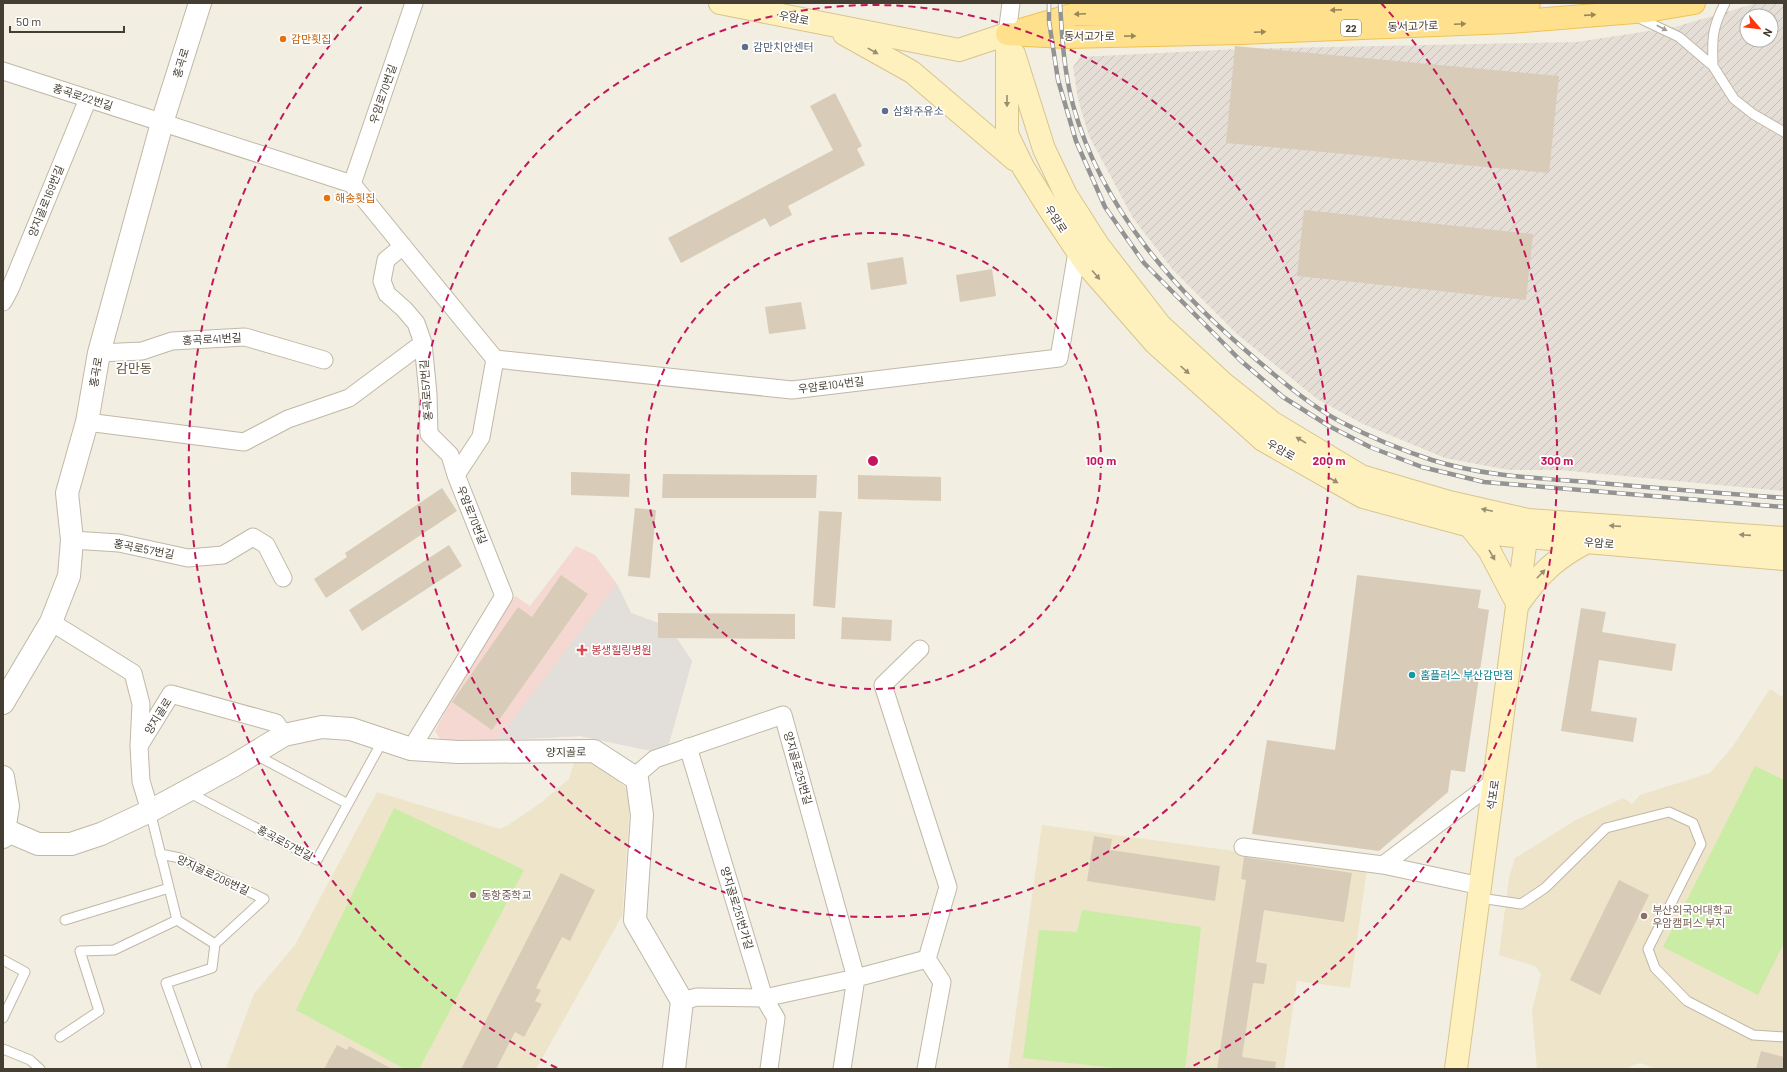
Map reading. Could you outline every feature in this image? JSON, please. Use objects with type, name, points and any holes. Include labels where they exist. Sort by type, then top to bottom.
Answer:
[{"type":"main road","name":"우암로","points":[[720,3],[959,50],[1007,34]]},
{"type":"main road","points":[[1206,3],[1258,13]]},
{"type":"main road","name":"동서고가로","points":[[1007,34],[1075,14],[1142,8],[1204,14],[1529,3]]},
{"type":"main road","name":"동서고가로","points":[[1007,34],[1066,37],[1502,22],[1647,11],[1694,3]]},
{"type":"main road","points":[[1142,8],[1181,34]]},
{"type":"main road","points":[[827,25],[912,72],[961,112],[1023,167]]},
{"type":"main road","name":"우암로","points":[[1007,34],[1007,134],[1023,167],[1078,252],[1155,343],[1263,440],[1363,497],[1468,524],[1504,535],[1527,528],[1784,538]]},
{"type":"main road","name":"우암로","points":[[1007,34],[1044,149],[1066,195],[1098,245],[1160,325],[1223,383],[1273,423],[1361,476],[1449,502],[1527,528],[1587,542],[1784,559]]},
{"type":"main road","points":[[1468,524],[1489,550],[1518,605],[1541,573],[1566,553],[1587,542]]},
{"type":"main road","name":"석포로","points":[[1456,1069],[1527,528]]},
{"type":"street","name":"홍곡로","points":[[3,703],[51,622],[69,576],[72,540],[67,493],[86,422],[99,353],[162,123],[200,3]]},
{"type":"street","name":"우암로70번길","points":[[352,184],[414,3]]},
{"type":"street","points":[[1007,34],[1011,3]]},
{"type":"street","name":"홍곡로22번길","points":[[3,71],[162,123]]},
{"type":"street","name":"양지골로169번길","points":[[3,302],[10,289],[88,99]]},
{"type":"street","points":[[162,123],[352,184],[495,359]]},
{"type":"street","points":[[86,422],[244,442],[288,419],[350,398],[424,343],[416,323],[404,309],[387,294],[382,281],[386,260],[403,246]]},
{"type":"street","name":"우암로104번길","points":[[495,359],[792,390],[1059,358],[1078,252]]},
{"type":"street","name":"홍곡로41번길","points":[[99,353],[142,351],[172,341],[245,337],[324,360]]},
{"type":"street","name":"홍곡로57번길","points":[[424,343],[429,434],[450,455],[456,475]]},
{"type":"street","name":"우암로70번길","points":[[411,749],[504,596],[456,475],[481,437],[495,359]]},
{"type":"street","name":"홍곡로57번길","points":[[72,540],[120,543],[188,558],[223,555],[253,537],[266,545],[283,578]]},
{"type":"street","points":[[51,622],[133,673],[141,704],[139,746]]},
{"type":"street","points":[[920,649],[883,685],[948,887],[927,959],[942,982],[926,1069]]},
{"type":"street","name":"양지골로","points":[[150,811],[141,781],[139,746],[172,694],[276,723],[284,735]]},
{"type":"street","name":"양지골로251번길","points":[[634,777],[655,759],[783,715],[856,978],[842,1069]]},
{"type":"street","name":"양지골로","points":[[4,832],[38,844],[71,844],[101,834],[150,811],[254,754],[284,735],[322,728],[351,729],[411,749],[458,752],[594,751],[634,777]]},
{"type":"street","name":"양지골로251번가길","points":[[688,747],[764,998],[776,1018],[769,1069]]},
{"type":"street","points":[[3,777],[8,806],[4,832]]},
{"type":"street","points":[[634,777],[637,779],[642,815],[635,920],[682,1001],[674,1069]]},
{"type":"street","points":[[1383,865],[1495,781]]},
{"type":"street","points":[[1243,847],[1383,865],[1480,892]]},
{"type":"street","points":[[682,1001],[697,997],[764,998],[856,978],[927,959]]},
{"type":"lane","points":[[1713,66],[1712,36],[1716,20],[1725,3]]},
{"type":"lane","points":[[1626,13],[1656,24],[1680,37],[1713,66],[1734,99],[1752,114],[1784,132]]},
{"type":"lane","points":[[254,754],[348,804],[384,739]]},
{"type":"lane","name":"홍곡로57번길","points":[[187,791],[317,860],[348,804]]},
{"type":"lane","name":"양지골로206번길","points":[[150,811],[177,920]]},
{"type":"lane","points":[[1480,892],[1521,904],[1545,888],[1606,828],[1669,812],[1693,823],[1701,844],[1648,949],[1655,968],[1687,1001],[1753,1035],[1784,1037]]},
{"type":"lane","name":"양지골로206번길","points":[[160,854],[180,858],[264,899],[215,944]]},
{"type":"lane","points":[[65,920],[169,888]]},
{"type":"lane","points":[[60,1037],[99,1011],[80,951],[114,950],[177,920],[215,944],[212,968],[166,983],[197,1069]]},
{"type":"lane","points":[[3,960],[25,972],[3,1018]]},
{"type":"lane","points":[[3,1049],[30,1060],[40,1069]]},
{"type":"shaded area","points":[[1757,3],[1784,3],[1784,491],[1560,470],[1509,470],[1445,458],[1363,424],[1317,399],[1237,334],[1173,270],[1133,218],[1089,136],[1078,99],[1073,67],[1080,57],[1238,49],[1577,42],[1675,27],[1739,8],[1739,48],[1779,48],[1779,8],[1740,8]]},
{"type":"shaded area","name":"봉생힐링병원","points":[[576,546],[595,555],[617,584],[631,613],[658,623],[678,640],[692,661],[666,754],[580,736],[443,743],[435,731],[468,669],[515,596],[530,606]]},
{"type":"shaded area","points":[[617,584],[631,613],[658,623],[678,640],[692,661],[666,754],[580,736],[497,740]]},
{"type":"shaded area","name":"부산외국어대학교 우암캠퍼스 부지","points":[[1770,689],[1784,698],[1784,1069],[1656,1069],[1640,1063],[1625,1069],[1537,1069],[1532,1011],[1541,974],[1535,966],[1499,955],[1509,878],[1515,858],[1576,820],[1623,798],[1632,804],[1640,795],[1710,773],[1733,746]]},
{"type":"shaded area","name":"동항중학교","points":[[590,758],[631,792],[622,916],[536,1069],[226,1069],[254,994],[295,945],[377,792],[500,829],[542,802],[569,779],[575,759]]},
{"type":"shaded area","points":[[1042,825],[1367,869],[1350,988],[1297,981],[1284,1069],[1008,1069]]},
{"type":"green space","points":[[1755,766],[1784,780],[1784,943],[1758,995],[1663,947]]},
{"type":"green space","points":[[394,808],[524,870],[419,1069],[405,1069],[296,1010]]},
{"type":"green space","points":[[1082,910],[1201,927],[1185,1069],[1125,1069],[1023,1058],[1039,930],[1077,932]]},
{"type":"building","points":[[1235,46],[1559,76],[1549,173],[1226,143]]},
{"type":"building","points":[[835,93],[862,146],[857,149],[865,165],[788,206],[792,215],[770,227],[765,218],[681,263],[668,238],[833,150],[810,106]]},
{"type":"building","points":[[1304,210],[1533,234],[1526,300],[1297,276]]},
{"type":"building","points":[[903,257],[907,284],[871,290],[867,263]]},
{"type":"building","points":[[992,269],[996,296],[960,302],[956,275]]},
{"type":"building","points":[[801,302],[806,329],[769,334],[765,307]]},
{"type":"building","points":[[571,472],[630,474],[629,497],[571,495]]},
{"type":"building","points":[[663,474],[817,475],[816,498],[662,498]]},
{"type":"building","points":[[858,475],[941,477],[941,501],[858,499]]},
{"type":"building","points":[[442,488],[457,511],[326,598],[314,579],[347,557],[345,553]]},
{"type":"building","points":[[635,508],[656,510],[650,578],[628,576]]},
{"type":"building","points":[[819,511],[842,512],[835,608],[813,606]]},
{"type":"building","points":[[449,545],[462,566],[362,631],[349,610]]},
{"type":"building","points":[[561,575],[588,594],[492,730],[452,702],[518,607],[532,617]]},
{"type":"building","name":"홈플러스 부산감만점","points":[[1357,575],[1481,590],[1478,608],[1489,610],[1465,772],[1451,770],[1448,792],[1379,851],[1252,834],[1267,740],[1335,750]]},
{"type":"building","points":[[1581,608],[1606,612],[1602,632],[1676,644],[1672,671],[1599,660],[1591,711],[1637,718],[1633,742],[1561,731]]},
{"type":"building","points":[[658,613],[795,614],[795,639],[658,638]]},
{"type":"building","points":[[842,617],[892,620],[891,641],[841,639]]},
{"type":"building","points":[[1094,836],[1112,839],[1110,850],[1220,866],[1215,901],[1087,881]]},
{"type":"building","points":[[1244,857],[1352,873],[1344,922],[1264,910],[1256,962],[1267,964],[1264,984],[1253,983],[1242,1057],[1276,1062],[1275,1069],[1217,1069],[1246,880],[1241,879]]},
{"type":"building","points":[[561,873],[595,890],[570,941],[562,937],[536,988],[541,990],[535,1001],[542,1004],[524,1037],[515,1032],[496,1069],[461,1069]]},
{"type":"building","points":[[1619,880],[1649,895],[1600,995],[1570,980]]},
{"type":"building","points":[[337,1045],[347,1050],[349,1046],[392,1069],[324,1069]]},
{"type":"building","points":[[1761,1051],[1784,1057],[1784,1069],[1756,1069]]},
{"type":"railway","points":[[1049,3],[1049,21],[1058,80],[1076,141],[1105,207],[1144,263],[1240,360],[1283,397],[1329,426],[1370,447],[1422,467],[1484,482],[1784,507]]},
{"type":"railway","points":[[1060,3],[1065,67],[1073,105],[1086,143],[1103,180],[1123,214],[1146,247],[1199,307],[1258,361],[1319,409],[1352,428],[1397,448],[1432,460],[1470,470],[1529,478],[1784,498]]},
{"type":"place","name":"감만횟집","points":[[283,39]]},
{"type":"place","name":"감만치안센터","points":[[745,47]]},
{"type":"place","name":"삼화주유소","points":[[885,111]]},
{"type":"place","name":"해송횟집","points":[[327,198]]},
{"type":"place","name":"봉생힐링병원","points":[[582,650]]},
{"type":"place","name":"홈플러스 부산감만점","points":[[1412,675]]},
{"type":"place","name":"동항중학교","points":[[473,895]]},
{"type":"place","name":"부산외국어대학교 우암캠퍼스 부지","points":[[1644,916]]},
{"type":"district","name":"감만동","points":[[134,368]]}]
